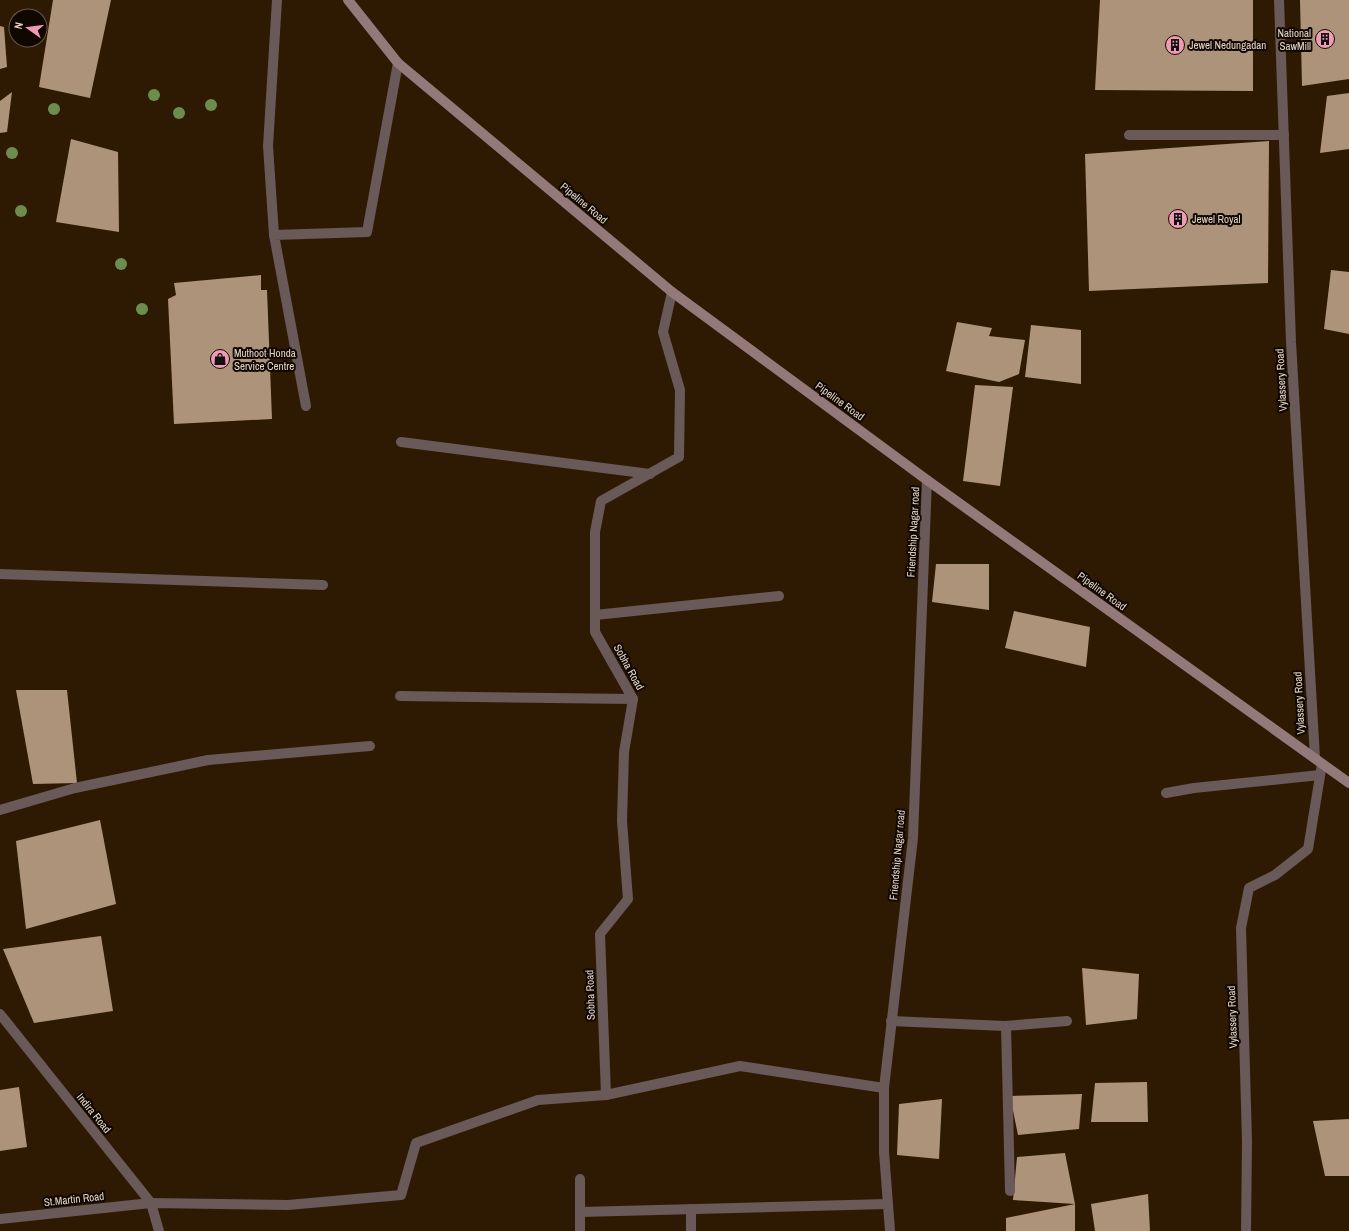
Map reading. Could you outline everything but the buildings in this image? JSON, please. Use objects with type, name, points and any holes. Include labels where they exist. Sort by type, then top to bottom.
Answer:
[{"type":"street","points":[[278,0],[268,146],[274,235],[306,406]]},
{"type":"street","name":"Pipeline Road","points":[[348,0],[398,63],[672,292],[927,480],[1349,783]]},
{"type":"street","name":"Vylassery Road","points":[[1246,1231],[1247,1141],[1241,928],[1249,888],[1275,875],[1308,849],[1320,776],[1291,342],[1279,0]]},
{"type":"street","points":[[274,235],[366,232],[398,63]]},
{"type":"street","points":[[1129,135],[1284,135]]},
{"type":"street","name":"Sobha Road","points":[[606,1096],[600,934],[628,899],[622,821],[624,752],[634,699],[595,632],[595,532],[601,501],[679,457],[680,390],[663,332],[672,292]]},
{"type":"street","points":[[401,442],[650,474]]},
{"type":"street","name":"Friendship Nagar road","points":[[890,1231],[884,1152],[884,1088],[913,838],[927,480]]},
{"type":"street","points":[[0,574],[323,584]]},
{"type":"street","points":[[595,615],[779,596]]},
{"type":"street","points":[[400,696],[634,699]]},
{"type":"street","points":[[0,810],[75,788],[208,760],[370,746]]},
{"type":"street","points":[[1166,793],[1194,788],[1320,776]]},
{"type":"street","name":"Indira Road","points":[[0,1014],[151,1204],[159,1231]]},
{"type":"street","points":[[891,1021],[1006,1026],[1067,1022]]},
{"type":"street","points":[[1006,1026],[1010,1191]]},
{"type":"street","points":[[606,1096],[740,1066],[884,1088]]},
{"type":"street","name":"St.Martin Road","points":[[0,1219],[151,1204],[288,1205],[401,1195],[416,1143],[538,1100],[606,1096]]},
{"type":"street","points":[[580,1179],[580,1231]]},
{"type":"street","points":[[580,1212],[887,1204]]},
{"type":"street","points":[[691,1209],[691,1231]]},
{"type":"place","name":"National SawMill","points":[[1325,39]]},
{"type":"place","name":"Jewel Nedungadan","points":[[1175,45]]},
{"type":"place","name":"Jewel Royal","points":[[1178,219]]},
{"type":"place","name":"Muthoot Honda Service Centre","points":[[220,359]]}]
